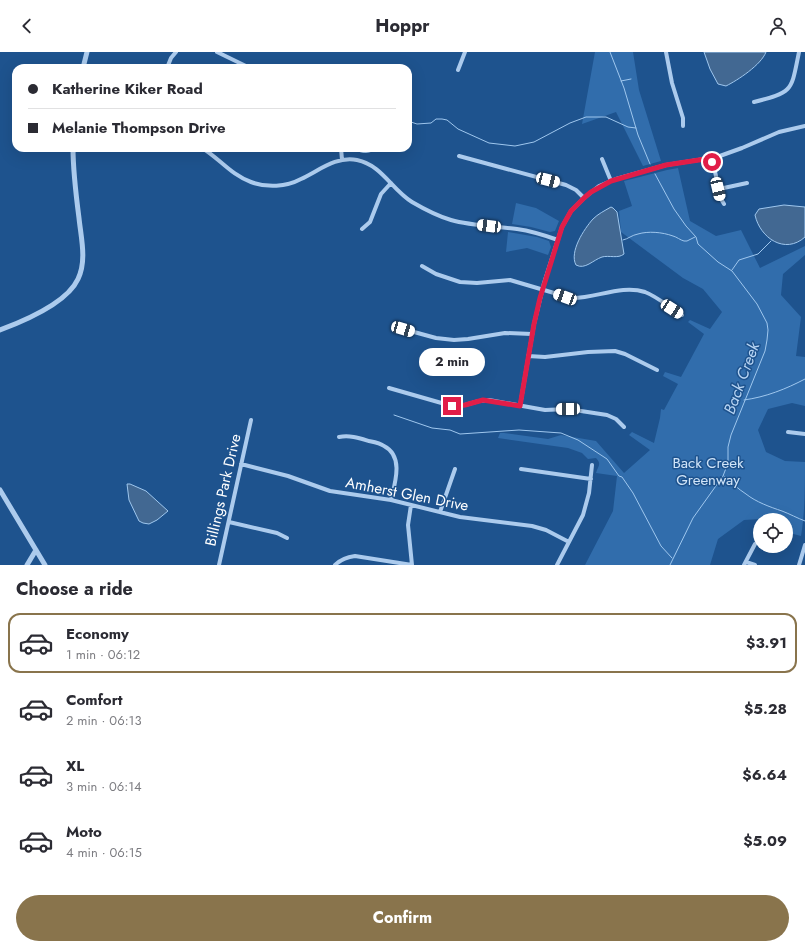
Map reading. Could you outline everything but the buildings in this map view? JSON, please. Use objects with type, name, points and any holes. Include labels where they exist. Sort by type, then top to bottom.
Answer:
[{"type":"street","points":[[84,64],[87,52]]},
{"type":"street","points":[[169,64],[176,52]]},
{"type":"street","points":[[217,52],[242,64]]},
{"type":"street","points":[[458,70],[465,52]]},
{"type":"street","points":[[666,52],[672,83],[683,118],[683,126]]},
{"type":"street","points":[[754,102],[781,95],[790,87],[794,78],[799,52]]},
{"type":"street","points":[[520,406],[532,334],[542,289],[566,220],[571,211],[584,198],[599,186],[611,181],[666,165],[728,154],[779,132],[805,126]]},
{"type":"street","points":[[0,330],[55,303],[69,292],[78,279],[82,265],[83,252],[74,175],[73,152]]},
{"type":"street","points":[[207,152],[240,177],[264,185],[277,186],[294,182],[328,164],[342,160],[355,160],[368,164],[379,171],[410,200],[447,219],[524,230],[558,240]]},
{"type":"street","points":[[341,152],[342,160]]},
{"type":"street","points":[[460,156],[566,185],[576,190],[584,198]]},
{"type":"street","points":[[712,158],[718,189],[724,204]]},
{"type":"street","points":[[602,159],[611,181]]},
{"type":"street","points":[[362,229],[370,222],[381,194],[391,183]]},
{"type":"street","points":[[718,189],[747,183]]},
{"type":"street","points":[[422,266],[436,274],[460,282],[478,283],[510,280],[565,297],[578,298],[627,290],[640,291],[654,296],[682,315]]},
{"type":"street","points":[[403,329],[436,338],[454,340],[468,340],[504,333],[532,334]]},
{"type":"street","points":[[528,356],[545,357],[612,351],[625,354],[657,370]]},
{"type":"street","points":[[389,388],[449,405],[465,405],[483,400],[545,410],[576,410],[607,415],[616,419],[624,427]]},
{"type":"street","name":"Billings Park Drive","points":[[219,565],[252,420]]},
{"type":"street","points":[[788,432],[805,434]]},
{"type":"street","points":[[339,437],[347,435],[366,440],[384,446],[391,451],[397,467],[391,500]]},
{"type":"street","name":"Amherst Glen Drive","points":[[241,464],[288,476],[330,492],[391,500],[460,517],[532,526],[546,530],[569,542]]},
{"type":"street","points":[[557,565],[583,515],[589,493],[592,464]]},
{"type":"street","points":[[440,512],[454,469]]},
{"type":"street","points":[[521,469],[590,478]]},
{"type":"street","points":[[0,490],[2,497],[45,565]]},
{"type":"street","points":[[335,565],[339,560],[355,556],[412,565],[408,525],[411,505]]},
{"type":"street","points":[[229,522],[277,533],[287,538]]},
{"type":"street","points":[[799,565],[805,545]]},
{"type":"street","points":[[753,548],[745,564],[755,565]]},
{"type":"street","points":[[27,565],[36,550]]},
{"type":"green space","points":[[595,52],[633,52],[639,90],[661,161],[643,166],[616,112],[582,124]]},
{"type":"green space","name":"Back Creek Greenway","points":[[678,168],[690,221],[716,236],[741,230],[760,268],[805,246],[805,255],[783,274],[781,295],[801,317],[796,356],[805,357],[805,406],[792,403],[768,409],[758,430],[766,452],[785,461],[805,462],[804,509],[801,536],[793,534],[793,513],[753,513],[753,519],[744,520],[718,539],[710,565],[585,565],[613,511],[617,476],[596,473],[599,464],[596,458],[588,459],[582,453],[568,448],[498,438],[500,433],[504,433],[548,439],[561,435],[596,441],[624,473],[650,450],[629,435],[632,432],[654,443],[661,409],[664,410],[678,384],[663,376],[665,372],[681,377],[704,334],[688,322],[690,320],[710,329],[722,312],[703,289],[683,278],[621,232],[619,211],[632,206],[624,181]]},
{"type":"green space","points":[[516,203],[536,208],[559,221],[555,231],[550,232],[512,224]]},
{"type":"green space","points":[[508,232],[537,237],[549,241],[551,247],[548,255],[527,248],[506,252]]},
{"type":"shaded area","points":[[704,52],[766,52],[754,67],[743,76],[726,86],[718,84],[710,69]]},
{"type":"shaded area","points":[[784,205],[805,207],[805,237],[797,242],[789,244],[782,244],[768,237],[762,231],[755,215],[759,209]]},
{"type":"shaded area","points":[[611,207],[617,212],[624,254],[619,256],[602,257],[583,266],[576,265],[574,254],[578,241],[593,219]]},
{"type":"shaded area","points":[[127,484],[146,491],[168,511],[157,520],[149,524],[139,521],[129,500]]},
{"type":"waterway","name":"Back Creek","points":[[610,52],[624,88],[638,135],[650,164]]},
{"type":"waterway","points":[[621,81],[631,79]]},
{"type":"waterway","points":[[412,122],[417,124],[431,123],[436,119],[447,120],[458,129],[489,143],[515,146],[534,142],[570,123],[586,117],[606,117],[628,127],[636,128]]},
{"type":"waterway","name":"Back Creek","points":[[655,174],[674,209],[696,237],[698,244],[718,262],[732,271],[757,304],[767,323],[768,330],[765,351],[731,435],[728,447],[728,463],[723,476],[693,518],[670,565]]},
{"type":"waterway","points":[[623,240],[642,233],[651,232],[674,236],[684,241],[695,237]]},
{"type":"waterway","points":[[732,270],[739,260],[758,254],[771,241]]},
{"type":"waterway","points":[[744,400],[776,392],[805,379]]},
{"type":"waterway","points":[[394,415],[432,428],[450,430],[460,434],[519,430],[561,433],[578,440],[607,459],[619,476],[622,477],[633,493],[661,546],[672,558]]},
{"type":"waterway","points":[[724,476],[740,490],[754,499],[805,521]]},
{"type":"route","points":[[452,406],[489,400],[520,406],[534,324],[544,283],[562,227],[571,211],[577,204],[599,186],[616,178],[666,165],[712,158],[712,162]]}]
